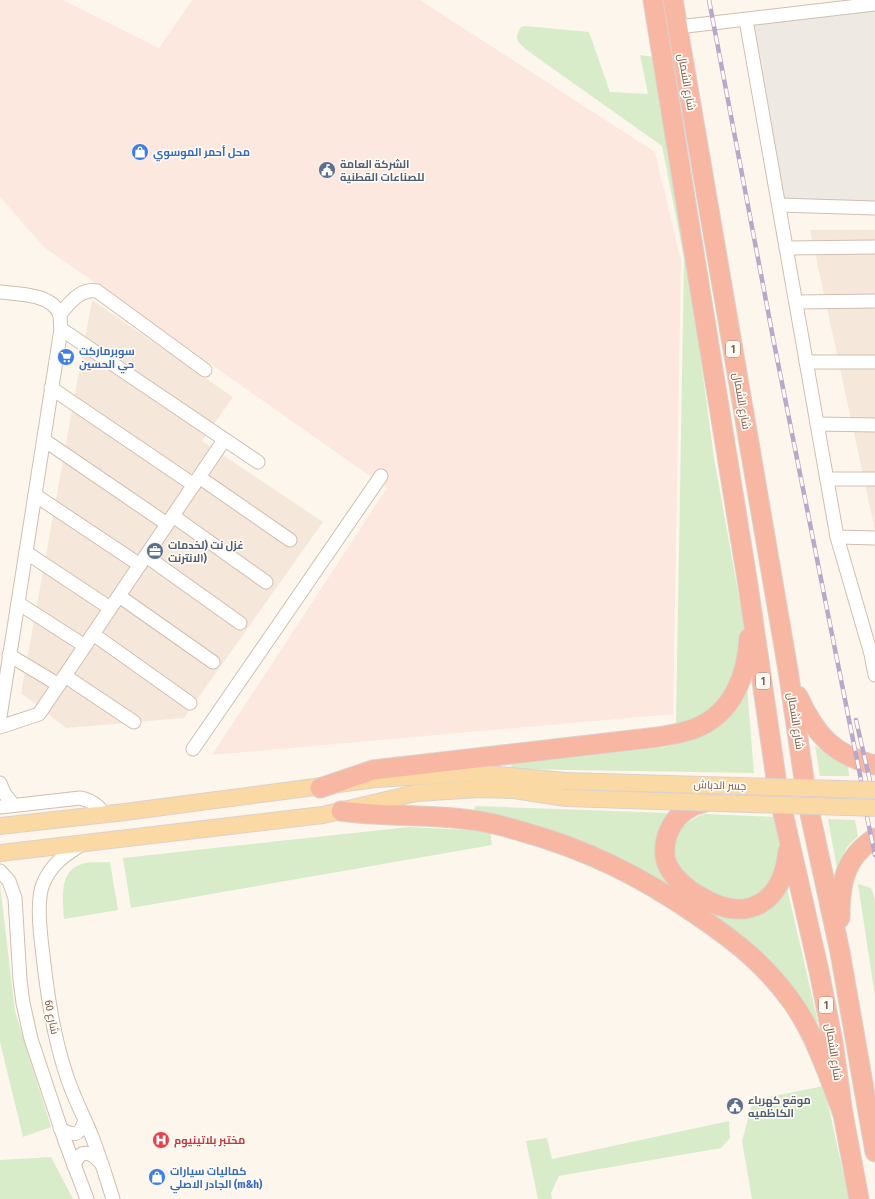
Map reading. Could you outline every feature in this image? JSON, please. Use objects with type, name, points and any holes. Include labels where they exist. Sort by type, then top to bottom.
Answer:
[{"type":"highway","name":"شارع الشمال","points":[[653,0],[748,585],[776,778]]},
{"type":"highway","name":"شارع الشمال","points":[[673,0],[788,670],[804,779]]},
{"type":"highway","points":[[328,787],[373,770],[658,737],[694,729],[704,725],[715,717],[728,703],[735,694],[744,674],[748,652],[748,585]]},
{"type":"highway","points":[[788,670],[805,711],[820,734],[830,744],[843,753],[856,760],[875,765]]},
{"type":"highway","points":[[706,802],[686,810],[674,822],[666,841],[666,857],[668,865],[677,879],[686,887],[717,906],[735,910],[749,908],[771,896],[781,882],[784,873],[787,861],[788,837]]},
{"type":"highway","points":[[339,811],[440,816],[491,823],[564,844],[603,860],[652,885],[736,943],[768,971],[793,1004],[807,1028],[843,1114]]},
{"type":"highway","name":"شارع الشمال","points":[[783,813],[819,971],[833,1042],[843,1114],[859,1199]]},
{"type":"highway","name":"شارع الشمال","points":[[810,814],[840,952],[875,1152]]},
{"type":"highway","points":[[840,952],[840,907],[842,881],[853,859],[863,847],[875,838]]},
{"type":"main road","name":"جسر الدباش","points":[[0,826],[105,815],[328,787],[376,779],[476,773],[565,781],[875,790]]},
{"type":"main road","points":[[328,787],[331,789],[328,799],[333,808],[339,811]]},
{"type":"main road","name":"جسر الدباش","points":[[0,853],[323,815],[416,794],[480,789],[514,790],[566,798],[875,808]]},
{"type":"main road","points":[[125,812],[120,822],[120,827],[122,832],[131,838]]},
{"type":"main road","points":[[105,815],[112,826],[112,832],[108,841]]},
{"type":"street","points":[[678,27],[875,4]]},
{"type":"street","points":[[746,20],[837,537],[873,654],[875,675]]},
{"type":"street","points":[[779,205],[875,208]]},
{"type":"street","points":[[786,248],[875,247]]},
{"type":"street","points":[[60,314],[74,298],[83,292],[90,290],[97,291],[204,370]]},
{"type":"street","points":[[0,292],[41,298],[53,304],[60,314],[61,329],[27,553],[0,717]]},
{"type":"street","points":[[796,302],[875,301]]},
{"type":"street","points":[[61,329],[258,462]]},
{"type":"street","points":[[806,362],[875,362]]},
{"type":"street","points":[[51,388],[290,540]]},
{"type":"street","points":[[817,424],[875,425]]},
{"type":"street","points":[[44,440],[266,582]]},
{"type":"street","points":[[0,727],[39,714],[224,440]]},
{"type":"street","points":[[193,749],[381,476]]},
{"type":"street","points":[[826,479],[875,479]]},
{"type":"street","points":[[35,495],[143,560],[240,623]]},
{"type":"street","points":[[837,537],[875,538]]},
{"type":"street","points":[[27,553],[110,608]]},
{"type":"street","points":[[119,596],[213,662]]},
{"type":"street","points":[[18,603],[85,646]]},
{"type":"street","points":[[93,634],[190,703]]},
{"type":"street","points":[[9,655],[62,681],[134,722]]},
{"type":"street","points":[[0,783],[4,793],[6,806],[80,798],[92,803],[105,815]]},
{"type":"street","name":"شارع 60","points":[[82,844],[63,856],[54,864],[42,885],[40,899],[41,937],[53,1026],[68,1080],[85,1120],[113,1199]]},
{"type":"street","points":[[0,872],[9,880],[15,898],[20,980],[23,1003],[31,1038],[60,1128],[87,1199]]},
{"type":"street","points":[[60,1128],[70,1134],[76,1134],[81,1129],[85,1120]]},
{"type":"street","points":[[74,1166],[78,1156],[84,1153],[89,1153],[95,1156],[101,1163]]},
{"type":"shaded area","points":[[0,0],[63,0],[159,48],[192,0],[420,0],[655,152],[681,261],[673,714],[212,755],[387,488],[44,247],[0,197]]},
{"type":"shaded area","points":[[875,2],[875,205],[779,205],[746,20]]},
{"type":"shaded area","points":[[810,230],[875,230],[875,530]]},
{"type":"shaded area","points":[[92,300],[233,397],[202,441],[323,522],[184,718],[66,728],[21,693]]},
{"type":"green space","points":[[525,26],[589,32],[610,92],[648,94],[640,55],[654,57],[693,301],[714,458],[744,632],[738,672],[711,713],[676,726],[684,258],[662,146],[528,51],[519,43],[517,38],[521,27]]},
{"type":"green space","points":[[747,686],[754,773],[513,769],[511,766],[512,763],[665,747],[689,741],[714,729]]},
{"type":"green space","points":[[815,746],[848,765],[849,776],[820,776]]},
{"type":"green space","points":[[475,807],[668,813],[658,835],[703,908],[718,916],[736,919],[761,914],[776,904],[787,888],[818,1022],[814,1023],[800,995],[770,960],[758,949],[719,921],[474,811]]},
{"type":"green space","points":[[705,814],[775,817],[780,857],[777,868],[763,891],[754,896],[743,899],[720,896],[698,885],[682,870],[677,861],[675,852],[677,836],[688,822]]},
{"type":"green space","points":[[828,819],[855,820],[858,836],[847,847],[837,869]]},
{"type":"green space","points":[[409,827],[490,831],[492,845],[131,908],[123,858]]},
{"type":"green space","points":[[110,862],[118,910],[64,919],[63,895],[65,879],[69,873],[74,868],[85,863]]},
{"type":"green space","points":[[858,884],[871,888],[875,899],[875,996]]},
{"type":"green space","points":[[0,885],[15,1011],[51,1127],[23,1137],[0,1042]]},
{"type":"green space","points":[[824,1086],[849,1199],[752,1199],[742,1141],[753,1100]]},
{"type":"green space","points":[[729,1121],[730,1138],[721,1148],[559,1176],[551,1193],[552,1199],[538,1199],[526,1141],[547,1138],[552,1159]]},
{"type":"green space","points":[[51,1157],[73,1199],[0,1199],[0,1160]]},
{"type":"railway","points":[[709,0],[774,343],[861,780]]},
{"type":"railway","points":[[856,720],[870,781]]},
{"type":"railway","points":[[867,817],[875,855]]},
{"type":"place","name":"محل أحمر الموسوي","points":[[140,152]]},
{"type":"place","name":"الشركة العامة للصناعات القطنية","points":[[327,170]]},
{"type":"place","name":"سوبرماركت حي الحسين","points":[[66,357]]},
{"type":"place","name":"غزل نت (لخدمات الانترنت)","points":[[155,551]]},
{"type":"place","name":"موقع كهرباء الكاظميه","points":[[735,1106]]},
{"type":"place","name":"مختبر بلاتينيوم","points":[[161,1140]]},
{"type":"place","name":"كماليات سيارات الجادر الاصلي (m&h)","points":[[157,1177]]}]
